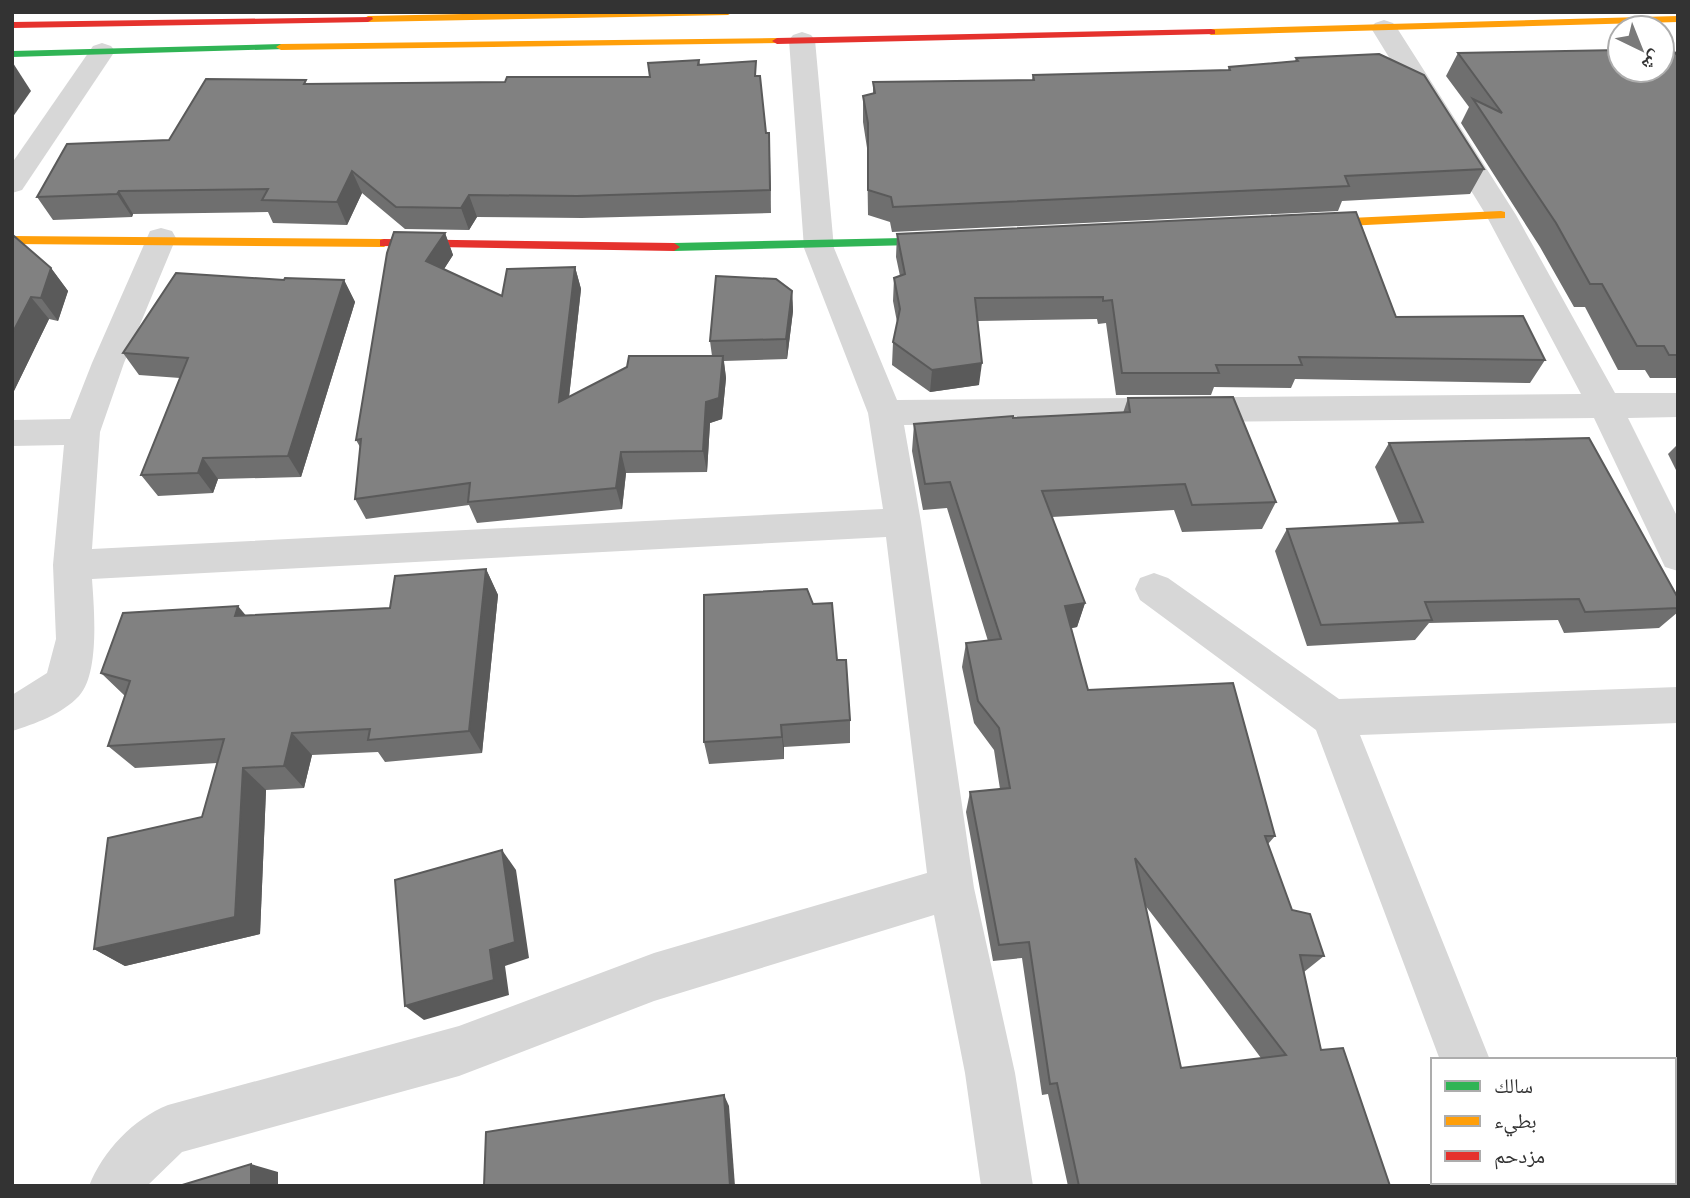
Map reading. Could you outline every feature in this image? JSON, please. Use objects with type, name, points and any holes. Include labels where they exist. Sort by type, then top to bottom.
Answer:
[{"type":"main road","points":[[12,25],[369,15],[728,12]]},
{"type":"main road","points":[[12,54],[1384,28],[1678,19]]},
{"type":"main road","points":[[1292,225],[1501,215]]},
{"type":"main road","points":[[12,240],[162,238],[819,248],[972,240]]},
{"type":"street","points":[[1384,28],[1501,215],[1605,406],[1678,556]]},
{"type":"street","points":[[802,40],[819,248],[885,413],[903,522],[951,888],[990,1073],[1007,1186]]},
{"type":"street","points":[[12,184],[102,51]]},
{"type":"street","points":[[12,713],[30,706],[65,682],[76,639],[72,565],[83,432],[108,362],[162,238]]},
{"type":"street","points":[[885,413],[1678,405]]},
{"type":"street","points":[[12,433],[83,432]]},
{"type":"street","points":[[72,565],[903,522]]},
{"type":"street","points":[[1154,589],[1332,718],[1464,1058]]},
{"type":"street","points":[[1332,718],[1678,705]]},
{"type":"street","points":[[115,1186],[123,1173],[168,1130],[459,1051],[654,977],[951,888]]},
{"type":"building","points":[[1606,50],[1606,84],[1676,84],[1676,54],[1678,56],[1678,355],[1669,355],[1664,346],[1637,346],[1602,284],[1590,284],[1556,223],[1473,99],[1502,113],[1458,53]]},
{"type":"building","points":[[1379,54],[1424,75],[1484,169],[1345,176],[1349,186],[893,207],[891,197],[868,190],[868,123],[863,96],[875,93],[873,82],[1034,80],[1033,75],[1230,70],[1229,67],[1298,61],[1296,58]]},
{"type":"building","points":[[699,60],[698,65],[756,61],[755,76],[760,76],[766,133],[769,133],[770,190],[577,196],[469,195],[461,208],[396,207],[352,171],[337,202],[262,200],[268,189],[119,191],[117,194],[37,197],[67,144],[169,140],[206,79],[306,80],[304,84],[505,82],[507,77],[650,77],[648,63]]},
{"type":"building","points":[[1356,212],[1396,317],[1523,316],[1545,360],[1299,357],[1302,365],[1216,365],[1219,373],[1122,373],[1112,300],[1103,301],[1103,297],[975,298],[982,363],[932,370],[893,342],[900,309],[894,278],[905,274],[897,234]]},
{"type":"building","points":[[394,232],[445,233],[426,261],[502,296],[507,269],[575,267],[559,402],[627,367],[629,356],[723,356],[719,398],[706,402],[703,451],[621,452],[616,488],[468,502],[470,483],[355,499],[361,439],[356,440],[387,253]]},
{"type":"building","points":[[14,236],[51,268],[41,298],[31,297],[12,334],[12,240]]},
{"type":"building","points":[[176,273],[284,280],[344,280],[288,456],[203,458],[198,473],[141,475],[188,358],[123,353]]},
{"type":"building","points":[[716,276],[776,279],[792,291],[786,339],[710,341]]},
{"type":"building","points":[[1233,397],[1276,502],[1192,505],[1185,484],[1042,491],[1085,603],[1065,606],[1088,690],[1233,683],[1275,836],[1265,836],[1292,910],[1310,914],[1324,956],[1300,955],[1321,1050],[1343,1048],[1390,1186],[1079,1186],[1057,1083],[1050,1084],[1029,942],[999,945],[970,792],[1010,788],[999,728],[978,701],[966,643],[1001,639],[950,482],[925,484],[914,424],[1013,416],[1130,412],[1128,398]],"holes":[[[1135,858],[1286,1055],[1181,1068]]]},
{"type":"building","points":[[1589,438],[1678,598],[1678,608],[1585,612],[1579,599],[1425,602],[1432,620],[1321,625],[1287,529],[1423,522],[1389,443]]},
{"type":"building","points":[[486,569],[469,731],[368,740],[370,729],[292,733],[284,766],[243,768],[235,917],[94,949],[108,838],[202,817],[224,739],[108,746],[130,681],[101,673],[123,613],[238,606],[235,616],[390,608],[395,576]]},
{"type":"building","points":[[807,589],[813,604],[832,603],[837,660],[846,660],[850,720],[781,725],[782,737],[704,742],[704,595]]},
{"type":"building","points":[[502,850],[515,942],[490,950],[494,980],[405,1006],[395,880]]},
{"type":"building","points":[[724,1095],[730,1186],[484,1186],[486,1132]]},
{"type":"building","points":[[251,1164],[251,1186],[179,1186]]},
{"type":"traffic: fast","points":[[12,54],[281,47]]},
{"type":"traffic: fast","points":[[674,247],[950,241]]},
{"type":"traffic: slow","points":[[368,19],[728,12]]},
{"type":"traffic: slow","points":[[1211,32],[1678,19]]},
{"type":"traffic: slow","points":[[281,47],[777,41]]},
{"type":"traffic: slow","points":[[1307,224],[1501,215]]},
{"type":"traffic: slow","points":[[12,240],[384,243]]},
{"type":"traffic: jam","points":[[12,25],[368,19]]},
{"type":"traffic: jam","points":[[777,41],[1211,32]]},
{"type":"traffic: jam","points":[[384,243],[674,247]]}]
